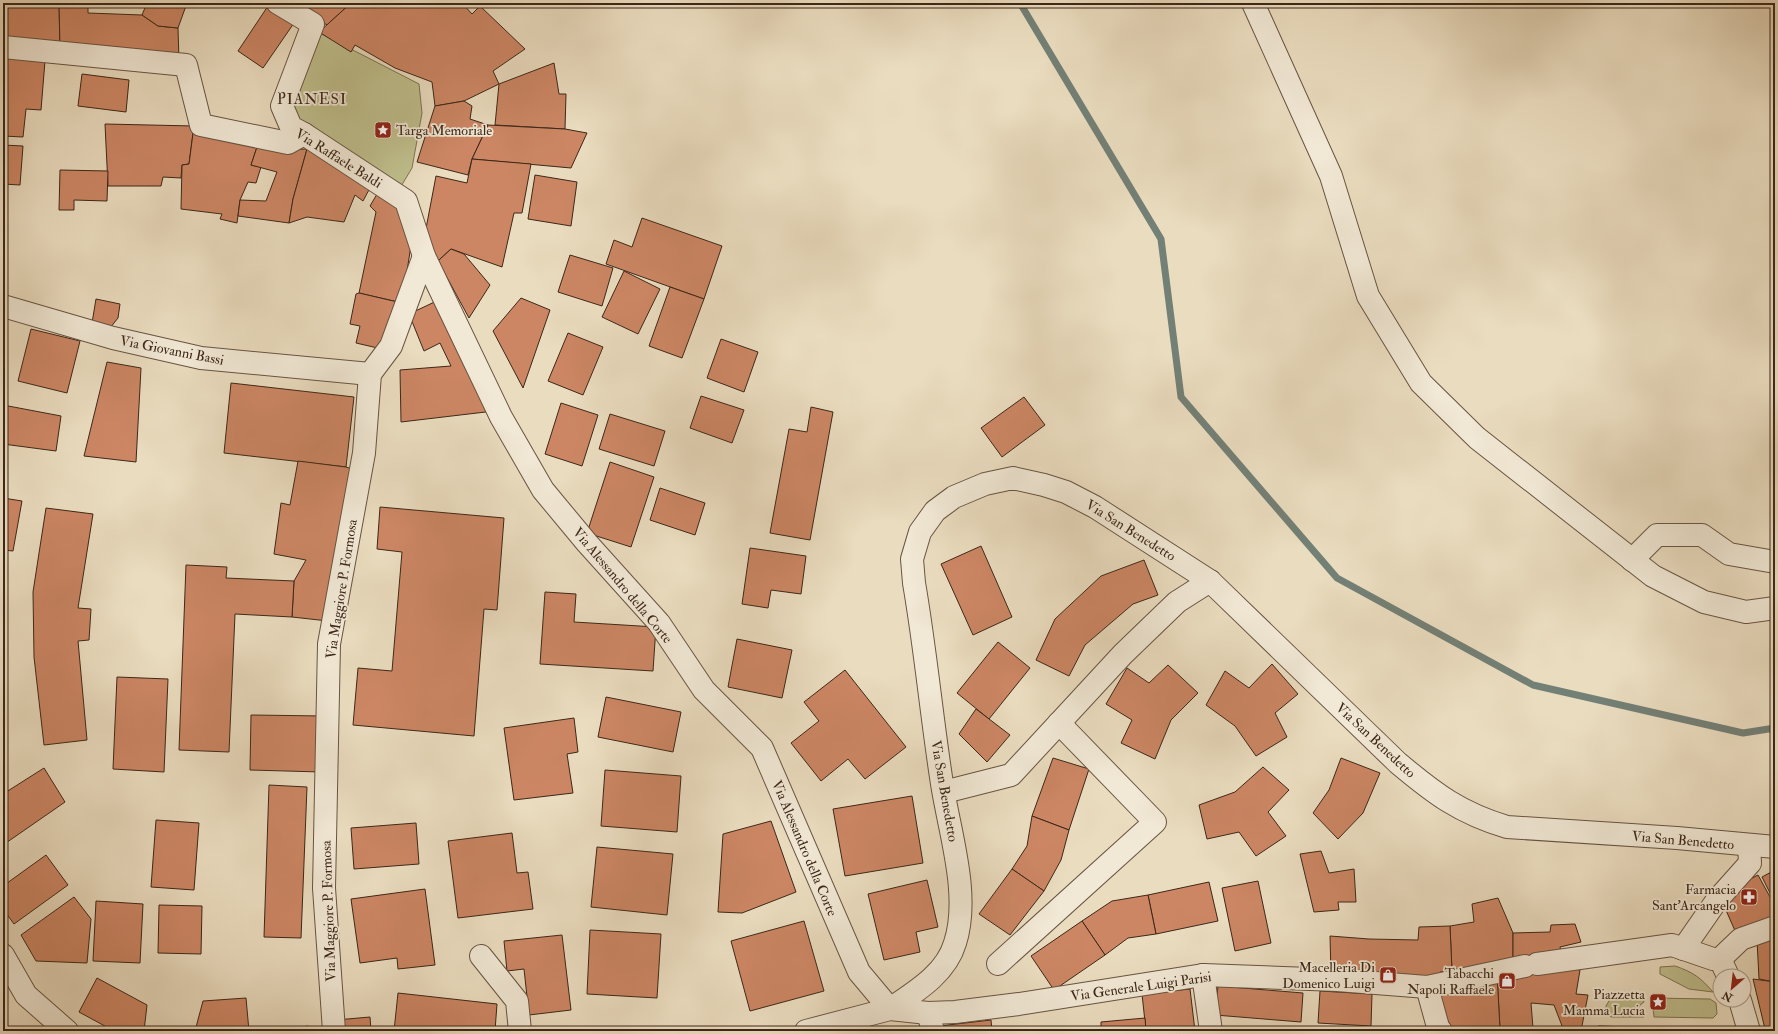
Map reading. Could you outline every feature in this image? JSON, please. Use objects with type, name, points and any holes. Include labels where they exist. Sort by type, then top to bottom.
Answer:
[{"type":"street","name":"Via Raffaele Baldi","points":[[278,3],[313,24],[282,106],[290,127],[304,134],[406,201],[424,256]]},
{"type":"street","points":[[1254,3],[1331,176],[1368,296],[1421,383],[1477,438],[1653,576],[1704,602],[1746,612],[1775,608]]},
{"type":"street","points":[[3,47],[186,65],[201,125],[288,143],[304,134]]},
{"type":"street","points":[[370,374],[390,346],[424,256]]},
{"type":"street","name":"Via Alessandro della Corte","points":[[424,256],[501,417],[543,490],[587,543],[659,623],[704,690],[762,748],[859,972],[890,1009]]},
{"type":"street","name":"Via Giovanni Bassi","points":[[3,306],[113,338],[201,358],[370,374]]},
{"type":"street","name":"Via Maggiore P. Formosa","points":[[334,1031],[324,888],[329,644],[364,453],[370,374]]},
{"type":"street","name":"Via San Benedetto","points":[[890,1009],[921,988],[942,968],[955,944],[961,912],[953,836],[944,792],[914,583],[912,559],[920,532],[935,511],[954,497],[985,484],[1013,478],[1066,492],[1095,507],[1210,581],[1346,714],[1430,790],[1460,809],[1486,821],[1507,827],[1677,838],[1775,847]]},
{"type":"street","points":[[1632,560],[1657,535],[1702,535],[1729,554],[1775,562]]},
{"type":"street","points":[[944,792],[1011,775],[1123,654],[1177,602],[1210,581]]},
{"type":"street","points":[[998,964],[1155,822],[1059,723]]},
{"type":"street","points":[[1683,949],[1717,900],[1750,862],[1749,845]]},
{"type":"street","name":"Via Generale Luigi Parisi","points":[[806,1031],[890,1009],[930,1022],[955,1012],[1019,1004],[1203,975],[1337,980],[1428,987],[1531,965],[1672,945],[1713,959],[1724,968],[1741,939],[1775,927]]},
{"type":"street","points":[[3,955],[26,995],[67,1031]]},
{"type":"street","points":[[481,956],[517,1001],[520,1031]]},
{"type":"street","points":[[1203,975],[1211,1031]]},
{"type":"street","points":[[1428,987],[1438,1026],[1441,1031]]},
{"type":"street","points":[[1742,1008],[1749,1031]]},
{"type":"shaded area","points":[[312,29],[419,84],[422,113],[412,168],[400,188],[370,178],[284,107]]},
{"type":"shaded area","points":[[1675,966],[1687,971],[1705,983],[1712,992],[1689,989],[1660,974],[1660,967]]},
{"type":"shaded area","points":[[1612,996],[1643,997],[1644,1002],[1638,1009],[1644,1011],[1644,1017],[1611,1017],[1606,1012],[1606,1006]]},
{"type":"shaded area","points":[[1652,998],[1710,999],[1712,1000],[1712,1008],[1716,1008],[1717,1014],[1713,1018],[1654,1017]]},
{"type":"building","points":[[3,3],[59,3],[60,49],[3,43]]},
{"type":"building","points":[[59,3],[88,3],[88,13],[142,15],[158,26],[178,28],[179,61],[60,49]]},
{"type":"building","points":[[147,3],[187,3],[178,28],[158,26],[142,15]]},
{"type":"building","points":[[302,3],[351,3],[327,25],[299,7]]},
{"type":"building","points":[[351,3],[462,3],[472,14],[480,6],[525,49],[493,71],[499,84],[464,101],[435,106],[432,82],[395,68],[355,45],[351,52],[319,32]]},
{"type":"building","points":[[268,6],[294,23],[263,68],[238,51]]},
{"type":"building","points":[[3,57],[45,61],[41,110],[26,109],[23,137],[3,136]]},
{"type":"building","points":[[554,63],[559,94],[566,94],[565,129],[495,125],[499,84]]},
{"type":"building","points":[[82,74],[129,80],[126,112],[78,106]]},
{"type":"building","points":[[464,101],[472,106],[470,119],[488,125],[472,159],[468,175],[417,162],[435,106]]},
{"type":"building","points":[[105,124],[194,126],[189,164],[182,165],[181,178],[163,177],[161,186],[108,186]]},
{"type":"building","points":[[488,125],[565,129],[587,133],[571,168],[472,159]]},
{"type":"building","points":[[193,133],[257,147],[251,165],[261,167],[256,183],[248,182],[240,200],[237,223],[220,219],[222,214],[181,209],[182,165],[189,164]]},
{"type":"building","points":[[3,145],[23,146],[20,185],[3,184]]},
{"type":"building","points":[[257,147],[286,150],[307,149],[293,199],[289,223],[238,216],[240,200],[266,201],[277,172],[251,165]]},
{"type":"building","points":[[307,149],[371,186],[363,201],[355,195],[344,222],[307,217],[289,223],[293,199]]},
{"type":"building","points":[[472,159],[531,164],[522,213],[514,213],[502,267],[451,249],[438,261],[424,239],[436,176],[467,183]]},
{"type":"building","points":[[60,170],[108,171],[107,201],[74,200],[74,210],[59,210]]},
{"type":"building","points":[[535,175],[577,182],[571,226],[528,219]]},
{"type":"building","points":[[380,189],[408,213],[413,233],[402,303],[359,293],[376,212],[370,206]]},
{"type":"building","points":[[642,218],[722,246],[704,299],[606,264],[614,240],[632,247]]},
{"type":"building","points":[[451,249],[464,254],[490,285],[469,318],[438,261]]},
{"type":"building","points":[[570,255],[613,268],[602,306],[558,292]]},
{"type":"building","points":[[624,271],[660,289],[638,334],[602,317]]},
{"type":"building","points":[[670,287],[704,299],[682,358],[649,346]]},
{"type":"building","points":[[359,293],[402,303],[382,349],[356,343],[360,326],[350,324],[356,294]]},
{"type":"building","points":[[443,298],[494,411],[401,422],[400,370],[451,366],[440,343],[424,351],[409,314]]},
{"type":"building","points":[[521,298],[550,310],[523,388],[493,331]]},
{"type":"building","points":[[96,299],[120,304],[118,318],[110,328],[92,323]]},
{"type":"building","points":[[31,329],[80,341],[67,393],[18,381]]},
{"type":"building","points":[[568,333],[603,347],[583,395],[548,381]]},
{"type":"building","points":[[721,339],[758,352],[744,392],[707,378]]},
{"type":"building","points":[[107,362],[141,368],[136,462],[84,456]]},
{"type":"building","points":[[231,383],[354,397],[346,467],[224,453]]},
{"type":"building","points":[[701,396],[744,410],[732,443],[690,428]]},
{"type":"building","points":[[1024,397],[1045,425],[1002,457],[981,428]]},
{"type":"building","points":[[561,403],[598,415],[582,466],[545,454]]},
{"type":"building","points":[[3,405],[61,416],[56,451],[3,444]]},
{"type":"building","points":[[811,407],[833,412],[810,540],[770,533],[789,429],[807,432]]},
{"type":"building","points":[[610,414],[665,431],[654,466],[599,449]]},
{"type":"building","points":[[298,461],[346,467],[358,471],[328,621],[292,617],[294,581],[306,560],[274,554],[281,503],[290,505]]},
{"type":"building","points":[[610,462],[654,477],[631,547],[587,533]]},
{"type":"building","points":[[660,488],[705,503],[695,535],[650,520]]},
{"type":"building","points":[[3,498],[22,501],[13,551],[3,550]]},
{"type":"building","points":[[380,507],[504,518],[497,610],[484,609],[474,736],[353,725],[358,668],[392,671],[402,552],[377,549]]},
{"type":"building","points":[[46,508],[93,514],[78,608],[91,609],[89,640],[78,641],[87,740],[44,745],[34,657],[33,592]]},
{"type":"building","points":[[981,546],[1012,617],[973,635],[941,564]]},
{"type":"building","points":[[750,548],[806,556],[801,594],[771,590],[768,608],[742,604]]},
{"type":"building","points":[[1144,560],[1158,595],[1133,604],[1085,645],[1069,676],[1036,660],[1055,619],[1101,576]]},
{"type":"building","points":[[186,565],[227,567],[226,578],[294,581],[292,617],[235,614],[229,752],[179,750]]},
{"type":"building","points":[[545,592],[576,594],[574,622],[656,627],[653,671],[540,664]]},
{"type":"building","points":[[737,639],[792,650],[782,698],[728,687]]},
{"type":"building","points":[[998,642],[1030,668],[989,719],[957,693]]},
{"type":"building","points":[[1272,664],[1298,694],[1275,713],[1287,737],[1256,756],[1235,726],[1206,705],[1225,671],[1249,688]]},
{"type":"building","points":[[1168,665],[1198,693],[1171,720],[1155,759],[1121,743],[1132,720],[1106,704],[1127,668],[1149,683]]},
{"type":"building","points":[[845,670],[906,747],[865,779],[848,759],[821,781],[791,743],[819,721],[804,702]]},
{"type":"building","points":[[117,677],[168,679],[164,772],[113,769]]},
{"type":"building","points":[[606,697],[681,712],[673,752],[598,737]]},
{"type":"building","points":[[976,709],[1010,735],[987,762],[959,734]]},
{"type":"building","points":[[251,715],[323,716],[321,772],[250,770]]},
{"type":"building","points":[[574,718],[578,752],[567,754],[573,793],[514,800],[504,728]]},
{"type":"building","points":[[1053,758],[1089,769],[1069,830],[1032,816]]},
{"type":"building","points":[[1341,758],[1380,773],[1363,813],[1338,839],[1313,813],[1329,790]]},
{"type":"building","points":[[1263,767],[1289,790],[1268,812],[1286,836],[1256,856],[1239,832],[1207,839],[1199,805],[1235,792]]},
{"type":"building","points":[[44,768],[65,802],[3,845],[3,794]]},
{"type":"building","points":[[605,770],[681,776],[677,832],[601,826]]},
{"type":"building","points":[[269,785],[307,787],[301,938],[264,937]]},
{"type":"building","points":[[912,796],[923,863],[845,876],[833,809]]},
{"type":"building","points":[[1032,816],[1069,830],[1061,860],[1044,891],[1012,869],[1027,846]]},
{"type":"building","points":[[156,820],[199,823],[194,890],[151,887]]},
{"type":"building","points":[[771,821],[796,892],[742,913],[718,912],[723,834]]},
{"type":"building","points":[[416,823],[419,864],[354,869],[351,828]]},
{"type":"building","points":[[512,833],[517,873],[528,872],[533,909],[458,918],[448,841]]},
{"type":"building","points":[[597,847],[673,854],[667,915],[591,907]]},
{"type":"building","points":[[1321,851],[1329,873],[1354,869],[1356,902],[1338,902],[1339,910],[1314,912],[1300,854]]},
{"type":"building","points":[[46,855],[68,885],[14,924],[3,909],[3,886]]},
{"type":"building","points":[[1012,869],[1044,891],[1010,935],[979,914]]},
{"type":"building","points":[[1775,870],[1775,900],[1774,901],[1762,877]]},
{"type":"building","name":"Farmacia Sant'Arcangelo","points":[[1758,875],[1775,906],[1775,916],[1736,933],[1725,908],[1731,889]]},
{"type":"building","points":[[927,880],[938,927],[916,932],[920,952],[884,960],[868,894]]},
{"type":"building","points":[[1258,881],[1271,943],[1235,951],[1222,888]]},
{"type":"building","points":[[1209,882],[1218,921],[1156,934],[1148,895]]},
{"type":"building","points":[[425,889],[435,965],[398,969],[397,958],[360,963],[351,899]]},
{"type":"building","points":[[1148,895],[1156,934],[1128,938],[1105,955],[1082,921],[1112,901]]},
{"type":"building","points":[[74,897],[91,919],[87,963],[36,961],[21,935]]},
{"type":"building","points":[[1498,898],[1513,933],[1513,964],[1452,971],[1450,926],[1474,922],[1472,904]]},
{"type":"building","points":[[96,901],[143,904],[140,963],[93,961]]},
{"type":"building","points":[[159,905],[202,906],[201,954],[158,953]]},
{"type":"building","points":[[804,921],[824,991],[750,1011],[731,941]]},
{"type":"building","points":[[1082,921],[1105,955],[1054,990],[1031,956]]},
{"type":"building","points":[[1575,924],[1581,942],[1560,947],[1561,953],[1513,964],[1513,933],[1550,932],[1551,925]]},
{"type":"building","points":[[1450,926],[1452,971],[1440,972],[1440,983],[1331,974],[1330,936],[1369,939],[1418,940],[1419,927]]},
{"type":"building","points":[[590,930],[661,934],[657,998],[587,994]]},
{"type":"building","points":[[1775,934],[1775,982],[1759,979],[1757,940]]},
{"type":"building","points":[[562,935],[571,1010],[529,1015],[524,969],[507,971],[504,941]]},
{"type":"building","points":[[1559,965],[1580,970],[1576,994],[1588,995],[1581,1031],[1564,1031],[1554,1005],[1531,1003],[1533,1028],[1500,1029],[1497,974]]},
{"type":"building","points":[[1497,974],[1500,1029],[1448,1029],[1431,990]]},
{"type":"building","points":[[97,978],[147,1005],[144,1031],[114,1031],[79,1012]]},
{"type":"building","points":[[1753,979],[1775,982],[1775,1027],[1765,1029]]},
{"type":"building","points":[[1218,986],[1303,993],[1301,1022],[1215,1015]]},
{"type":"building","points":[[1190,989],[1195,1031],[1146,1031],[1142,994]]},
{"type":"building","points":[[1320,991],[1372,994],[1371,1026],[1318,1023]]},
{"type":"building","points":[[398,993],[497,1004],[495,1031],[394,1031]]},
{"type":"building","points":[[246,998],[249,1031],[195,1031],[203,1001]]},
{"type":"building","points":[[370,1017],[371,1031],[337,1031],[336,1020]]},
{"type":"building","points":[[1145,1018],[1146,1031],[1101,1031],[1101,1022]]},
{"type":"building","points":[[991,1020],[992,1031],[940,1031],[939,1026]]},
{"type":"building","points":[[308,1026],[309,1031],[281,1031]]},
{"type":"building","points":[[1598,1026],[1737,1030],[1737,1031],[1598,1031]]},
{"type":"building","points":[[1775,1027],[1775,1031],[1765,1031],[1765,1029]]},
{"type":"building","points":[[1533,1028],[1532,1031],[1480,1031],[1480,1029]]},
{"type":"waterway","points":[[1020,3],[1161,239],[1181,397],[1337,578],[1533,685],[1743,733],[1775,728]]},
{"type":"place","name":"Targa Memoriale","points":[[383,130]]},
{"type":"place","name":"Farmacia Sant'Arcangelo","points":[[1749,897]]},
{"type":"place","name":"Macelleria Di Domenico Luigi","points":[[1388,975]]},
{"type":"place","name":"Tabacchi Napoli Raffaele","points":[[1507,981]]},
{"type":"place","name":"Piazzetta Mamma Lucia","points":[[1658,1002]]},
{"type":"district","name":"PIANESI","points":[[312,99]]}]
